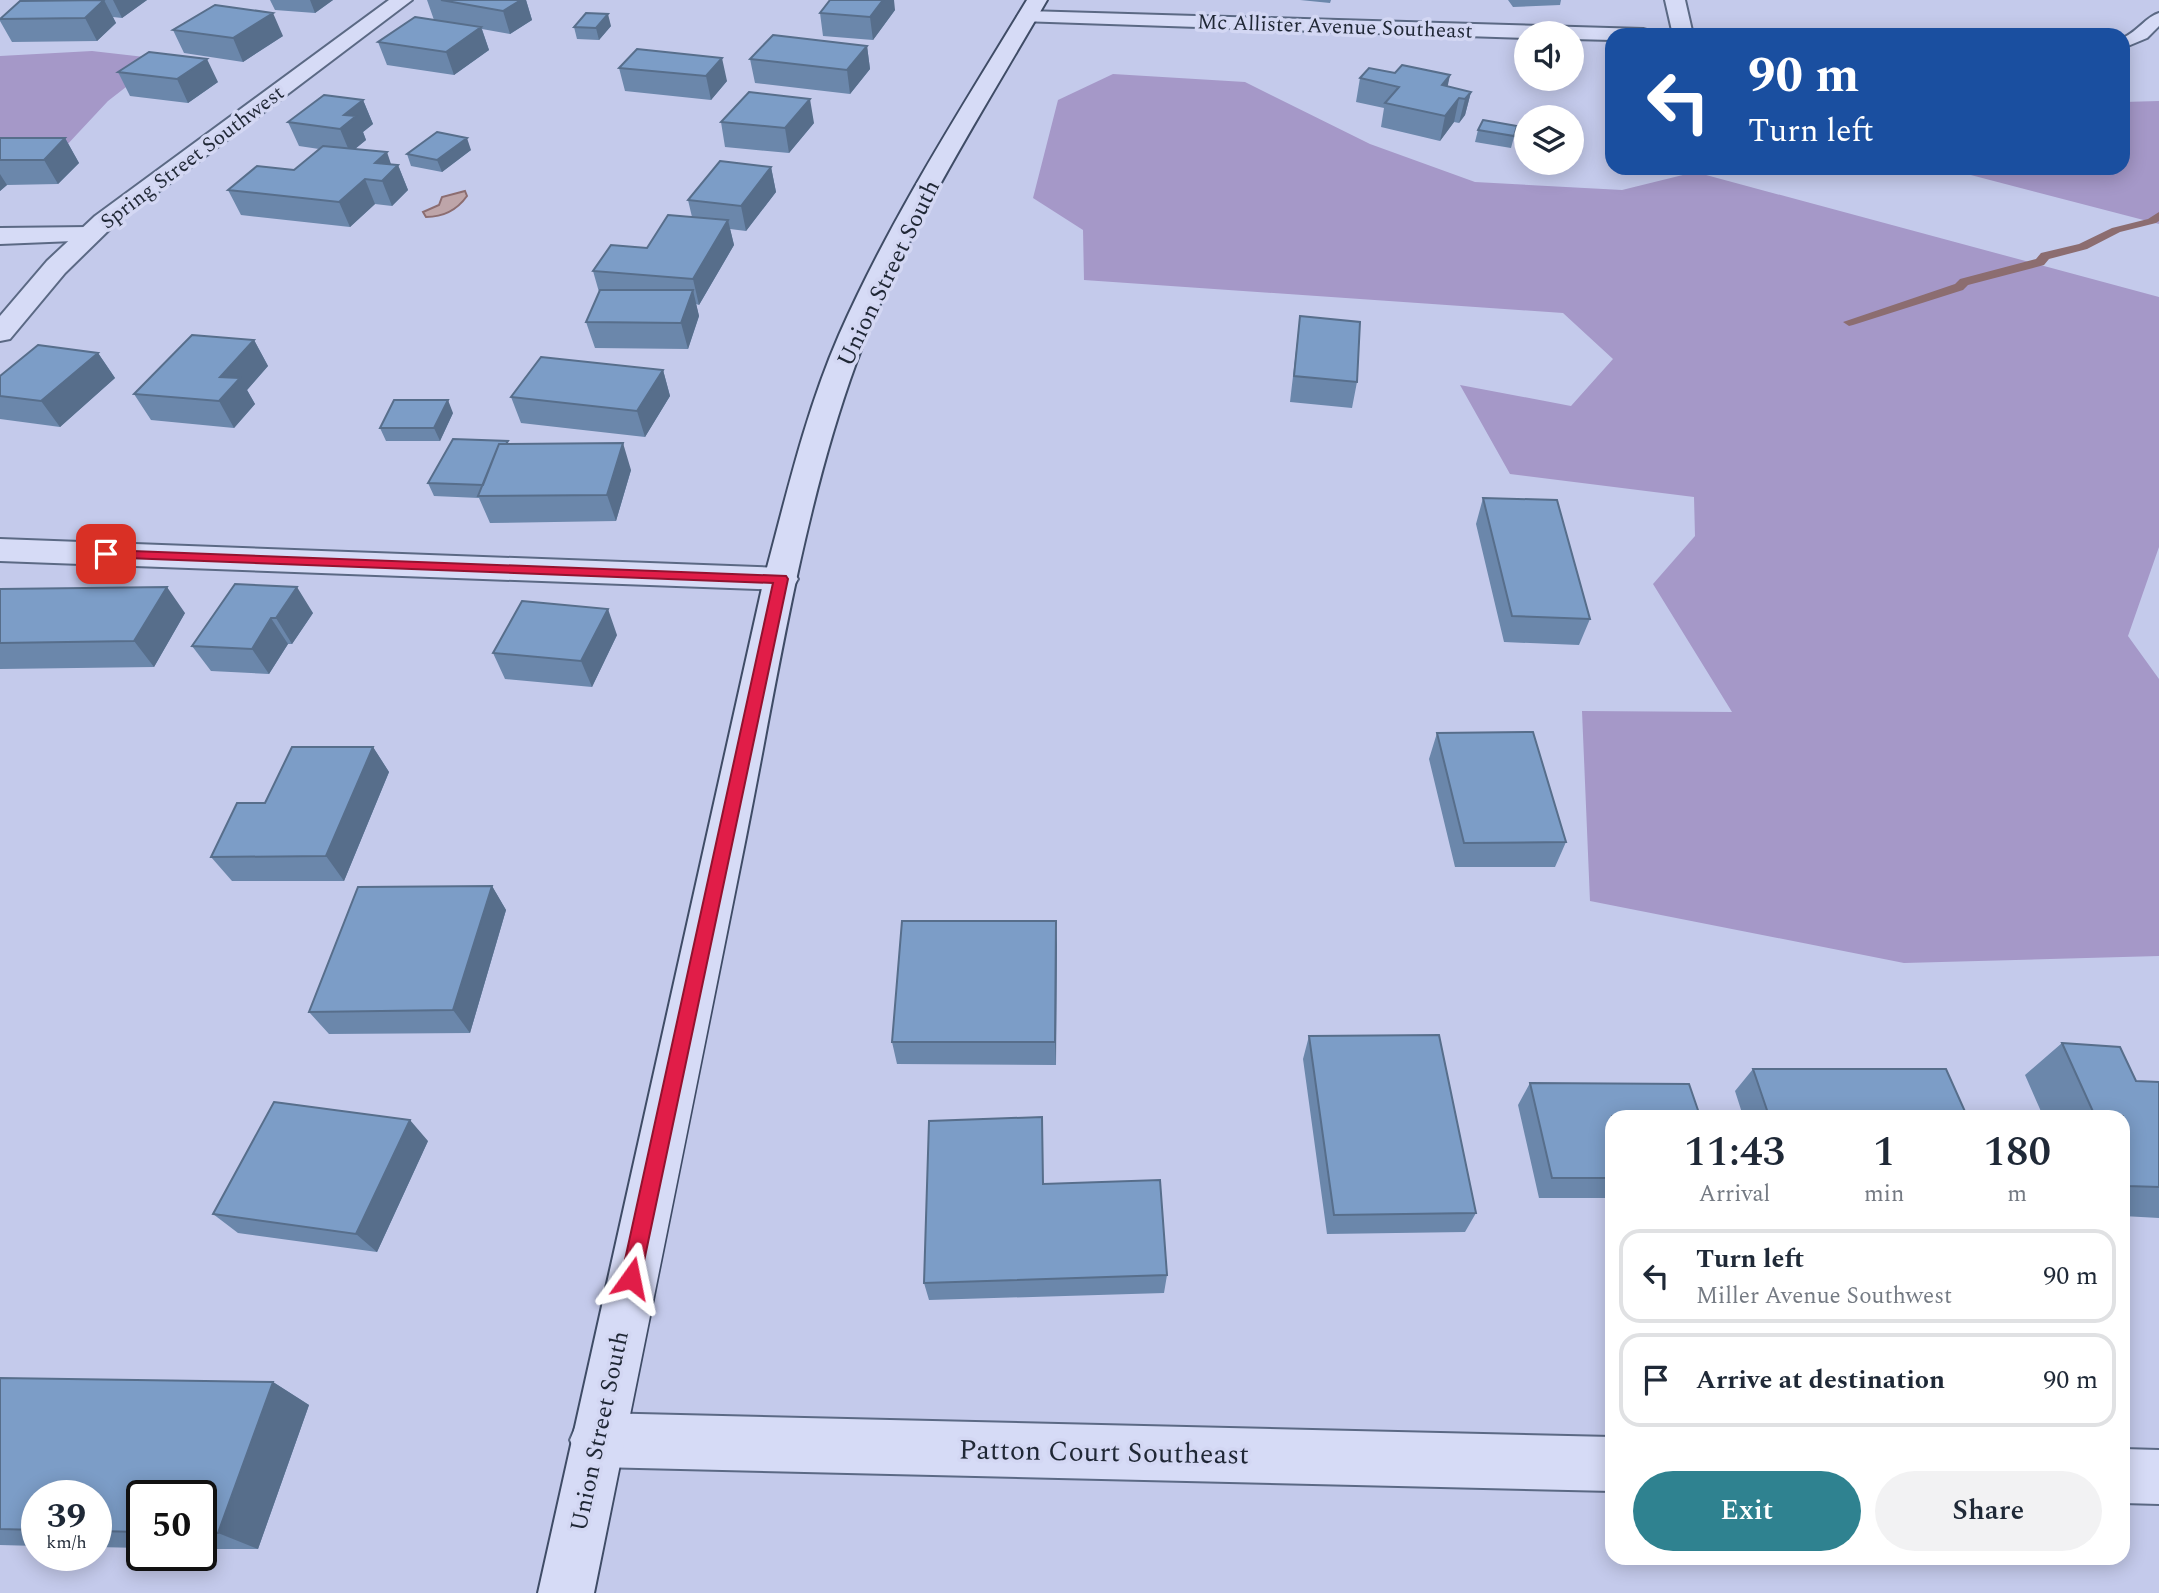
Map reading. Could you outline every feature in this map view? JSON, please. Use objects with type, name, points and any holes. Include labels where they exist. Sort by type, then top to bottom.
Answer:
[{"type":"street","name":"Spring Street Southwest","points":[[0,333],[55,267],[104,221],[402,0]]},
{"type":"street","points":[[1675,0],[1681,28]]},
{"type":"street","name":"Mc Allister Avenue Southeast","points":[[1032,9],[1605,33]]},
{"type":"street","name":"Union Street South","points":[[566,1593],[781,579],[815,440],[853,336],[904,227],[1032,9]]},
{"type":"street","points":[[0,236],[89,235]]},
{"type":"street","points":[[0,550],[781,579]]},
{"type":"street","name":"Patton Court Southeast","points":[[597,1440],[1605,1464]]},
{"type":"street","points":[[2130,1476],[2159,1477]]},
{"type":"lane","points":[[2130,40],[2142,35],[2159,17]]},
{"type":"shaded area","points":[[92,51],[162,59],[108,101],[65,147],[0,147],[0,56]]},
{"type":"shaded area","points":[[1113,74],[1245,82],[1370,144],[1475,182],[1622,190],[1683,175],[1706,175],[2159,297],[2159,547],[2128,636],[2159,679],[2159,956],[1904,963],[1590,901],[1582,711],[1732,712],[1653,584],[1695,536],[1694,497],[1510,474],[1460,385],[1571,406],[1613,359],[1563,313],[1084,280],[1083,230],[1033,198],[1058,100]]},
{"type":"shaded area","points":[[2159,101],[2159,224],[1971,175],[2130,175],[2130,102]]},
{"type":"shaded area","points":[[465,191],[467,196],[449,212],[426,217],[423,212],[439,205],[442,197]]},
{"type":"building","points":[[104,0],[85,18],[0,19],[20,1]]},
{"type":"building","points":[[441,0],[521,0],[503,11]]},
{"type":"building","points":[[830,0],[883,0],[870,17],[820,13]]},
{"type":"building","points":[[215,5],[273,13],[233,38],[173,30]]},
{"type":"building","points":[[586,13],[608,14],[596,28],[574,27]]},
{"type":"building","points":[[415,17],[481,27],[446,52],[378,42]]},
{"type":"building","points":[[773,35],[867,46],[847,70],[750,59]]},
{"type":"building","points":[[637,49],[722,58],[706,76],[619,68]]},
{"type":"building","points":[[149,52],[207,59],[177,79],[118,72]]},
{"type":"building","points":[[1402,65],[1450,75],[1442,85],[1471,92],[1465,99],[1459,98],[1445,116],[1385,103],[1399,87],[1360,78],[1369,68],[1395,73]]},
{"type":"building","points":[[749,92],[810,99],[785,128],[721,122]]},
{"type":"building","points":[[324,95],[363,100],[344,115],[356,116],[340,129],[288,122]]},
{"type":"building","points":[[1483,120],[1514,125],[1514,136],[1478,130]]},
{"type":"building","points":[[437,132],[467,138],[437,160],[407,154]]},
{"type":"building","points":[[0,138],[65,138],[44,160],[0,160]]},
{"type":"building","points":[[323,146],[387,152],[375,163],[398,165],[382,181],[365,179],[339,202],[228,190],[257,166],[294,170]]},
{"type":"building","points":[[720,161],[771,167],[741,206],[688,200]]},
{"type":"building","points":[[668,215],[728,220],[693,279],[593,271],[611,245],[647,248]]},
{"type":"building","points":[[600,290],[693,290],[681,323],[586,322]]},
{"type":"building","points":[[1300,316],[1360,322],[1357,382],[1294,376]]},
{"type":"building","points":[[192,335],[254,340],[220,377],[240,378],[219,401],[134,394]]},
{"type":"building","points":[[38,345],[98,353],[41,401],[0,396],[0,376]]},
{"type":"building","points":[[541,357],[663,370],[637,411],[511,397]]},
{"type":"building","points":[[394,400],[448,400],[434,428],[380,428]]},
{"type":"building","points":[[453,439],[508,441],[506,444],[499,444],[483,485],[428,483]]},
{"type":"building","points":[[623,443],[607,495],[478,496],[499,444]]},
{"type":"building","points":[[1483,498],[1557,500],[1590,619],[1512,616]]},
{"type":"building","points":[[235,584],[297,587],[276,618],[271,618],[252,649],[192,646]]},
{"type":"building","points":[[167,587],[134,641],[0,643],[0,589]]},
{"type":"building","points":[[522,601],[608,609],[581,661],[493,653]]},
{"type":"building","points":[[1533,732],[1566,842],[1464,843],[1437,733]]},
{"type":"building","points":[[292,747],[373,747],[326,856],[211,857],[237,803],[265,803]]},
{"type":"building","points":[[492,886],[453,1010],[309,1012],[358,887]]},
{"type":"building","points":[[902,921],[1056,921],[1055,1042],[892,1042]]},
{"type":"building","points":[[1439,1035],[1476,1213],[1334,1215],[1309,1036]]},
{"type":"building","points":[[2062,1043],[2120,1047],[2136,1081],[2159,1082],[2159,1187],[2130,1186],[2130,1110],[2092,1110]]},
{"type":"building","points":[[1753,1069],[1946,1069],[1964,1110],[1767,1110]]},
{"type":"building","points":[[1530,1083],[1689,1084],[1698,1110],[1605,1110],[1605,1178],[1552,1178]]},
{"type":"building","points":[[274,1102],[410,1120],[356,1234],[213,1214]]},
{"type":"building","points":[[1042,1117],[1043,1184],[1160,1180],[1167,1275],[924,1283],[929,1121]]},
{"type":"building","points":[[0,1378],[273,1382],[218,1533],[217,1480],[126,1480],[126,1532],[112,1531],[112,1480],[21,1480],[21,1530],[0,1529]]},
{"type":"waterway","points":[[1849,322],[1959,287],[1964,282],[2040,262],[2045,256],[2083,247],[2116,230],[2152,221],[2159,215]]},
{"type":"route","points":[[106,554],[781,579],[631,1278]]}]
